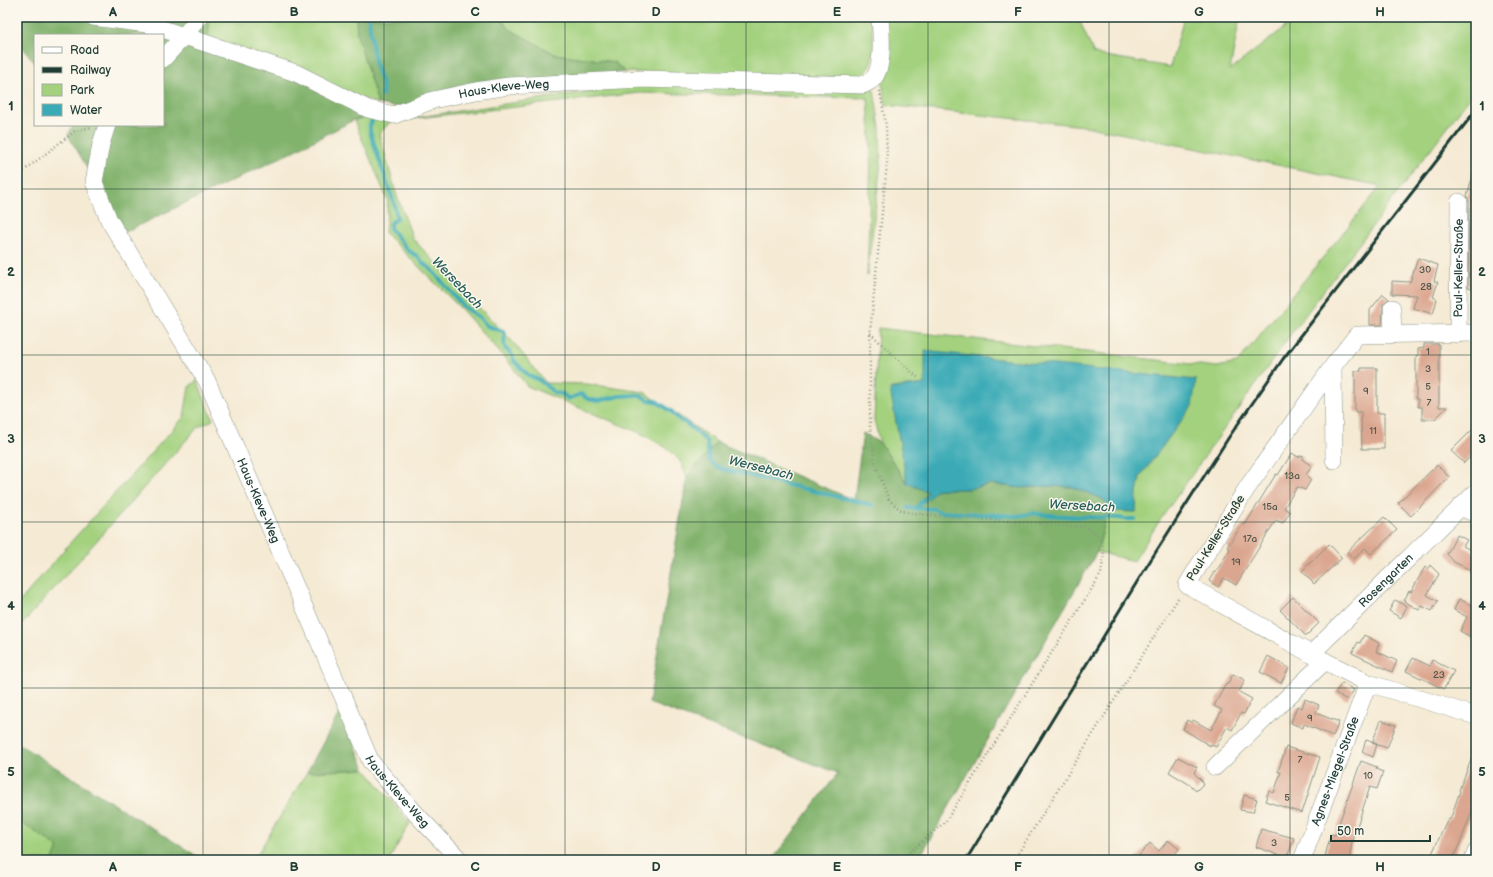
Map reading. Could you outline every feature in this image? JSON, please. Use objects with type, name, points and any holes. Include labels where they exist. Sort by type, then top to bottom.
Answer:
[{"type":"street","name":"Haus-Kleve-Weg","points":[[93,17],[147,24],[184,36],[296,73],[368,109],[394,115],[433,100],[509,86],[641,79],[864,85],[872,80]]},
{"type":"street","points":[[164,58],[184,36],[198,17]]},
{"type":"street","points":[[872,80],[878,71],[879,65],[881,47],[880,17]]},
{"type":"street","name":"Haus-Kleve-Weg","points":[[101,126],[101,144],[94,182],[109,220],[207,381],[371,762],[416,815],[460,860]]},
{"type":"street","name":"Paul-Keller-Straße","points":[[1458,334],[1459,202]]},
{"type":"street","points":[[1392,308],[1393,335]]},
{"type":"street","name":"Paul-Keller-Straße","points":[[1475,713],[1368,683],[1186,585],[1247,488],[1357,336],[1476,333]]},
{"type":"street","points":[[1334,366],[1334,460]]},
{"type":"street","name":"Rosengarten","points":[[1215,767],[1460,507],[1476,492]]},
{"type":"street","points":[[1460,507],[1476,514]]},
{"type":"street","name":"Agnes-Miegel-Straße","points":[[1302,860],[1368,683]]},
{"type":"street","points":[[1473,860],[1476,852]]},
{"type":"path","points":[[872,80],[879,85],[886,126],[887,163],[870,334],[870,427],[875,463],[889,500],[902,511],[928,515],[1085,527],[1096,532],[1105,548],[1101,574],[946,821],[901,860]]},
{"type":"path","points":[[17,176],[75,131],[101,126]]},
{"type":"path","points":[[870,334],[918,378]]},
{"type":"path","points":[[1014,860],[1186,585]]},
{"type":"green space","points":[[17,17],[207,17],[209,31],[207,51],[293,77],[372,116],[354,120],[292,152],[125,232],[68,135],[72,126],[164,126],[164,34],[34,34],[34,62],[17,40]]},
{"type":"green space","points":[[207,17],[223,17],[234,22],[250,22],[260,17],[356,17],[357,35],[378,104],[208,42]]},
{"type":"green space","points":[[356,17],[499,17],[511,30],[555,54],[614,62],[625,72],[395,107],[378,104],[357,35]]},
{"type":"green space","points":[[499,17],[872,17],[874,52],[869,69],[860,78],[625,72],[614,62],[555,54],[510,30]]},
{"type":"green space","points":[[883,17],[1078,17],[1094,54],[1170,67],[1184,18],[1198,20],[1201,17],[1240,17],[1230,70],[1298,17],[1476,17],[1476,89],[1291,334],[1158,523],[1134,561],[1097,552],[1108,511],[1136,512],[1137,492],[1140,477],[1192,406],[925,384],[891,388],[907,483],[880,443],[874,420],[878,328],[1217,367],[1237,363],[1381,186],[1084,126],[886,105],[882,82],[885,48]]},
{"type":"green space","points":[[639,84],[864,91],[874,90],[880,128],[881,162],[867,276],[871,155],[868,98],[640,93],[391,121]]},
{"type":"green space","points":[[372,116],[391,121],[379,134],[397,196],[413,239],[513,342],[546,383],[587,384],[644,392],[717,442],[687,477],[680,461],[667,448],[640,433],[527,386],[510,364],[464,312],[385,233],[388,201],[354,120]]},
{"type":"green space","points":[[197,380],[213,420],[198,427],[17,630],[17,605],[69,544],[184,417],[189,387]]},
{"type":"green space","points":[[863,433],[880,443],[907,483],[928,492],[923,501],[937,489],[968,489],[991,484],[1021,488],[1045,486],[1072,487],[1101,498],[1108,505],[1108,511],[1097,552],[918,860],[774,860],[773,859],[838,773],[649,703],[687,477],[717,442],[854,500]]},
{"type":"green space","points":[[341,710],[365,769],[307,772]]},
{"type":"green space","points":[[17,743],[203,860],[53,860],[58,847],[17,820]]},
{"type":"green space","points":[[365,769],[410,823],[389,860],[254,860],[307,772]]},
{"type":"green space","points":[[17,820],[59,847],[53,860],[17,860]]},
{"type":"water","points":[[925,351],[1196,380],[1192,406],[1140,477],[1137,492],[1136,512],[1108,511],[1108,505],[1101,498],[1072,487],[1045,486],[1021,488],[991,484],[968,489],[937,489],[925,502],[922,501],[928,492],[907,483],[890,389],[925,384]]},
{"type":"building","points":[[1473,174],[1476,175],[1476,289],[1468,287],[1469,202],[1467,196]]},
{"type":"building","points":[[1418,258],[1438,265],[1434,281],[1438,282],[1433,297],[1437,299],[1433,314],[1413,308],[1417,295],[1392,294],[1392,281],[1410,282]]},
{"type":"building","points":[[1383,294],[1389,299],[1383,304],[1382,325],[1370,325],[1370,310]]},
{"type":"building","points":[[1424,344],[1439,344],[1439,407],[1447,407],[1435,419],[1422,419],[1422,407],[1418,407],[1418,399],[1416,399],[1416,356],[1418,356],[1418,349],[1424,348]]},
{"type":"building","points":[[1361,368],[1377,368],[1377,413],[1384,413],[1384,449],[1362,449],[1361,412],[1355,412],[1355,371],[1361,371]]},
{"type":"building","points":[[1476,426],[1476,451],[1464,463],[1451,451]]},
{"type":"building","points":[[1292,453],[1298,457],[1303,455],[1303,460],[1312,466],[1306,475],[1311,480],[1305,490],[1297,487],[1284,508],[1290,512],[1283,523],[1276,520],[1236,585],[1224,578],[1218,587],[1209,581],[1230,549],[1227,547],[1243,524],[1245,525],[1276,474],[1278,475]]},
{"type":"building","points":[[1437,465],[1449,477],[1411,516],[1398,503]]},
{"type":"building","points":[[1384,517],[1397,530],[1371,554],[1365,548],[1354,559],[1347,552]]},
{"type":"building","points":[[1457,535],[1467,540],[1463,546],[1476,553],[1476,573],[1454,562],[1447,554]]},
{"type":"building","points":[[1329,544],[1342,558],[1314,584],[1302,571]]},
{"type":"building","points":[[1430,565],[1439,574],[1427,595],[1438,601],[1432,611],[1422,606],[1419,610],[1404,601],[1409,591],[1411,592],[1425,567],[1428,569]]},
{"type":"building","points":[[1293,597],[1319,623],[1306,636],[1280,610]]},
{"type":"building","points":[[1459,599],[1473,606],[1476,601],[1476,640],[1460,631],[1467,617],[1454,610]]},
{"type":"building","points":[[1395,600],[1407,606],[1401,618],[1389,611]]},
{"type":"building","points":[[1364,635],[1379,643],[1376,651],[1397,661],[1392,672],[1352,653]]},
{"type":"building","points":[[1268,656],[1289,668],[1281,683],[1260,672]]},
{"type":"building","points":[[1413,658],[1430,666],[1432,660],[1454,671],[1444,689],[1406,671]]},
{"type":"building","points":[[1233,674],[1245,680],[1239,692],[1252,699],[1244,714],[1241,713],[1232,730],[1227,727],[1216,747],[1210,744],[1210,746],[1183,729],[1187,720],[1192,723],[1193,720],[1211,730],[1222,710],[1214,706]]},
{"type":"building","points":[[1342,683],[1354,690],[1347,700],[1335,693]]},
{"type":"building","points":[[1305,699],[1319,705],[1316,713],[1339,722],[1333,736],[1304,724],[1303,728],[1291,723],[1297,706],[1302,708]]},
{"type":"building","points":[[1381,720],[1396,725],[1387,748],[1372,743]]},
{"type":"building","points":[[1366,740],[1377,744],[1373,757],[1362,752]]},
{"type":"building","points":[[1286,747],[1320,757],[1302,813],[1265,801],[1269,791],[1274,793],[1281,772],[1278,772]]},
{"type":"building","points":[[1476,748],[1476,801],[1460,843],[1452,860],[1429,860],[1448,819],[1450,820],[1460,791],[1459,790]]},
{"type":"building","points":[[1178,757],[1197,767],[1194,773],[1204,783],[1196,791],[1192,786],[1169,772]]},
{"type":"building","points":[[1361,761],[1377,767],[1376,769],[1383,772],[1377,789],[1370,787],[1355,832],[1354,831],[1349,860],[1339,860],[1325,856],[1331,834],[1335,835]]},
{"type":"building","points":[[1244,795],[1257,799],[1253,812],[1240,810]]},
{"type":"building","points":[[1261,829],[1294,838],[1287,858],[1256,847]]},
{"type":"building","points":[[1168,840],[1179,849],[1170,860],[1135,860],[1150,843],[1159,851]]},
{"type":"waterway","name":"Wersebach","points":[[369,17],[375,62],[382,83],[382,95]]},
{"type":"waterway","name":"Wersebach","points":[[372,121],[370,125],[370,132],[394,203],[397,218],[390,224],[390,228],[408,250],[429,267],[464,307],[479,317],[487,326],[503,331],[505,335],[505,348],[512,355],[514,361],[528,375],[539,380],[555,393],[563,394],[568,399],[581,394],[588,399],[598,401],[620,396],[637,395],[648,400],[656,401],[671,411],[681,421],[686,423],[707,442],[709,459],[711,463],[722,469],[872,505]]},
{"type":"waterway","name":"Wersebach","points":[[916,508],[922,501]]},
{"type":"waterway","name":"Wersebach","points":[[908,508],[934,509],[940,512],[1017,516],[1034,513],[1058,516],[1135,519]]},
{"type":"railway","points":[[966,860],[1145,569],[1229,437],[1283,359],[1476,110]]}]
